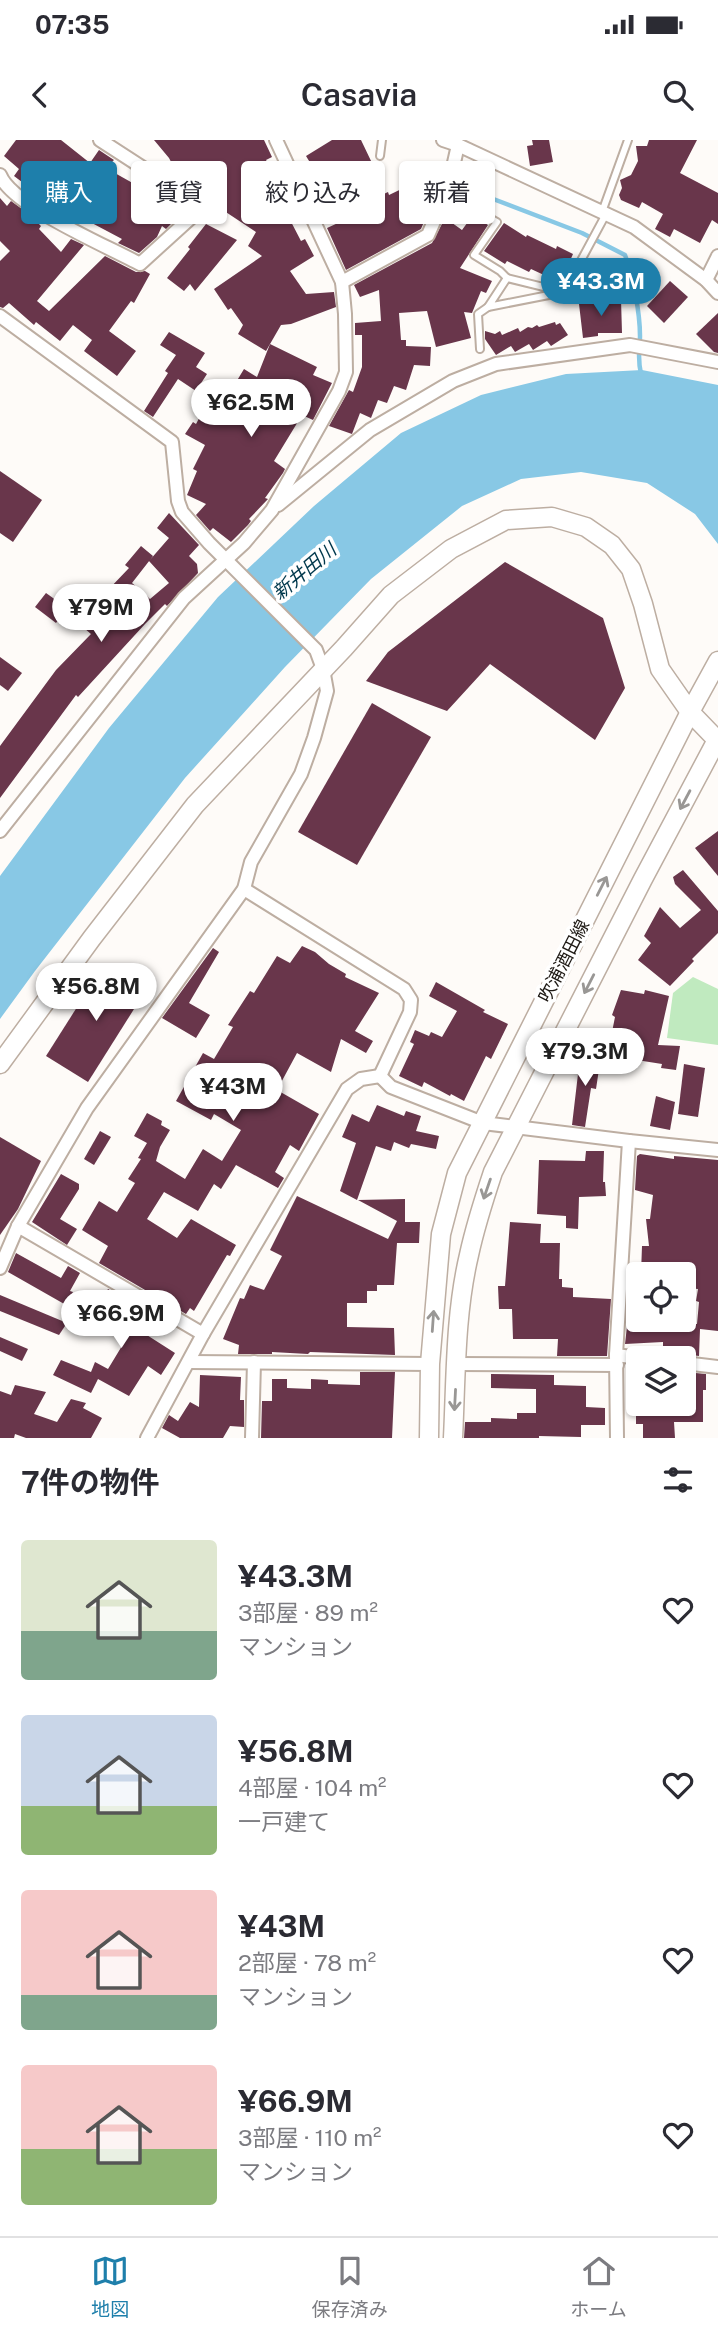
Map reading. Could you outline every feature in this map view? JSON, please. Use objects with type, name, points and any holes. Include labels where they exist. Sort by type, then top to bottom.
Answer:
[{"type":"main road","points":[[0,1064],[195,804],[391,595],[451,549],[506,520],[552,517],[586,527],[612,545],[631,569],[660,669],[690,712],[718,740]]},
{"type":"main road","name":"吹浦酒田線","points":[[429,1438],[430,1364],[441,1234],[457,1173],[718,661]]},
{"type":"main road","name":"吹浦酒田線","points":[[453,1438],[460,1312],[468,1256],[493,1172],[718,740]]},
{"type":"street","points":[[0,175],[3,183],[34,209],[140,264],[195,214],[191,199],[100,140]]},
{"type":"street","points":[[272,510],[339,391],[346,372],[342,282],[276,140]]},
{"type":"street","points":[[443,140],[458,142],[634,227],[706,280],[718,293]]},
{"type":"street","points":[[454,161],[458,142]]},
{"type":"street","points":[[342,282],[428,235],[433,224]]},
{"type":"street","points":[[706,280],[718,256]]},
{"type":"street","points":[[0,316],[172,442],[182,512],[316,650],[327,691],[301,774],[251,862],[244,889],[101,1087],[18,1226],[0,1268]]},
{"type":"street","points":[[0,831],[184,597],[244,543],[272,510],[370,430],[453,382],[496,364],[630,345],[718,362]]},
{"type":"street","points":[[244,889],[404,989],[411,1000],[410,1012],[380,1076]]},
{"type":"street","points":[[380,1076],[391,1087],[483,1123],[629,1142],[718,1150]]},
{"type":"street","points":[[147,1438],[203,1335],[347,1089],[361,1079],[380,1076]]},
{"type":"street","points":[[617,1438],[616,1360],[629,1142]]},
{"type":"street","points":[[18,1226],[203,1335]]},
{"type":"street","points":[[457,1364],[626,1359]]},
{"type":"street","points":[[189,1362],[430,1364]]},
{"type":"street","points":[[252,1438],[254,1362]]},
{"type":"street","points":[[696,1364],[718,1367]]},
{"type":"lane","points":[[380,156],[382,140]]},
{"type":"lane","points":[[564,292],[596,234],[628,140]]},
{"type":"lane","points":[[495,221],[497,222],[474,255],[507,278],[564,292]]},
{"type":"lane","points":[[480,349],[478,314],[488,307],[507,278]]},
{"type":"lane","points":[[488,307],[564,292]]},
{"type":"green space","points":[[693,977],[718,989],[718,1045],[667,1038],[673,993]]},
{"type":"water","name":"新井田川","points":[[642,370],[718,385],[718,544],[695,514],[647,483],[581,472],[521,479],[462,506],[371,579],[285,667],[185,778],[0,1019],[0,876],[109,728],[218,597],[314,506],[401,433],[481,395],[566,374]]},
{"type":"building","points":[[16,140],[61,140],[87,161],[21,161],[21,181],[14,176],[19,169],[4,156]]},
{"type":"building","points":[[154,140],[264,140],[272,157],[267,161],[241,161],[241,222],[227,213],[227,161],[171,161]]},
{"type":"building","points":[[332,140],[361,140],[371,161],[309,161],[306,156]]},
{"type":"building","points":[[532,140],[549,140],[553,162],[530,166],[527,146],[533,145]]},
{"type":"building","points":[[649,140],[697,140],[680,173],[718,193],[718,224],[712,220],[700,243],[674,229],[670,237],[655,229],[663,214],[642,202],[639,208],[621,200],[620,180],[631,175],[638,161],[636,146],[647,146]]},
{"type":"building","points":[[99,150],[113,161],[91,161]]},
{"type":"building","points":[[117,174],[131,182],[131,224],[171,224],[166,229],[162,226],[157,237],[139,253],[118,243],[122,239],[94,224],[117,224]]},
{"type":"building","points":[[399,190],[399,224],[423,224],[421,229],[346,270],[327,228],[336,224],[385,224],[385,193],[388,192],[389,195]]},
{"type":"building","points":[[0,198],[7,206],[11,201],[21,208],[21,224],[39,224],[39,229],[61,252],[71,239],[84,245],[37,301],[49,311],[105,256],[136,272],[145,271],[150,274],[134,303],[131,301],[109,331],[136,351],[117,376],[84,351],[92,340],[73,325],[60,341],[36,322],[34,325],[9,303],[3,308],[0,307],[0,261],[10,251],[0,241]]},
{"type":"building","points":[[504,223],[526,237],[527,235],[573,254],[562,279],[558,277],[557,281],[531,269],[529,272],[507,261],[505,264],[484,251]]},
{"type":"building","points":[[206,224],[237,240],[195,291],[190,284],[184,291],[167,278],[190,249],[188,247]]},
{"type":"building","points":[[244,224],[292,224],[301,241],[305,239],[314,256],[290,271],[306,294],[334,292],[336,307],[291,324],[281,325],[266,351],[238,334],[243,325],[231,308],[228,310],[214,289],[262,256],[248,246],[256,232]]},
{"type":"building","points":[[442,224],[454,224],[462,230],[466,224],[488,225],[460,268],[492,281],[486,293],[481,291],[472,313],[464,312],[471,338],[436,347],[427,311],[399,313],[401,340],[406,340],[406,346],[431,347],[430,366],[414,365],[406,390],[394,386],[387,403],[378,400],[371,418],[360,413],[352,434],[329,426],[349,390],[353,392],[362,367],[362,335],[355,335],[355,323],[381,321],[379,290],[360,297],[354,285],[432,243]]},
{"type":"building","points":[[594,259],[611,269],[605,282],[587,272]]},
{"type":"building","points":[[670,281],[688,297],[664,323],[647,306]]},
{"type":"building","points":[[621,299],[622,333],[598,333],[598,336],[583,338],[579,304]]},
{"type":"building","points":[[718,313],[718,353],[696,334]]},
{"type":"building","points":[[555,322],[556,325],[560,323],[568,335],[551,346],[547,341],[533,350],[529,344],[515,352],[511,346],[496,355],[485,339],[485,331],[495,334],[500,331],[502,335],[518,328],[520,332],[528,327]]},
{"type":"building","points":[[169,332],[205,353],[196,367],[207,374],[196,391],[178,379],[153,417],[144,411],[176,355],[160,345]]},
{"type":"building","points":[[270,344],[317,367],[313,375],[332,383],[313,420],[302,415],[274,461],[285,469],[265,498],[268,499],[231,542],[213,528],[210,531],[196,515],[206,504],[187,495],[197,471],[193,469],[205,445],[185,434],[193,422],[196,424],[211,396],[224,402],[244,369],[257,377]]},
{"type":"building","points":[[0,471],[42,500],[13,542],[0,533]]},
{"type":"building","points":[[169,513],[199,545],[189,556],[197,564],[198,573],[167,606],[165,604],[145,624],[78,697],[76,695],[0,798],[0,746],[56,670],[91,634],[84,628],[114,596],[108,590],[129,568],[125,565],[141,546],[153,556],[150,560],[169,538],[157,528]],"holes":[[[149,561],[169,583],[150,599],[132,583]]]},
{"type":"building","points":[[505,562],[603,618],[625,688],[595,740],[490,664],[447,711],[366,681],[388,652]]},
{"type":"building","points":[[46,593],[67,608],[56,623],[35,607]]},
{"type":"building","points":[[0,657],[22,673],[8,691],[0,685]]},
{"type":"building","points":[[372,703],[431,737],[357,865],[298,832]]},
{"type":"building","points":[[718,831],[718,876],[695,848]]},
{"type":"building","points":[[683,870],[718,911],[718,933],[670,986],[638,960],[651,943],[644,936],[660,907],[680,928],[701,910],[675,884],[673,877]]},
{"type":"building","points":[[302,946],[346,974],[345,977],[379,993],[355,1031],[373,1041],[366,1053],[341,1039],[331,1072],[297,1053],[277,1090],[319,1114],[299,1151],[290,1145],[275,1172],[284,1178],[278,1188],[236,1165],[221,1189],[214,1184],[198,1211],[164,1192],[147,1219],[177,1238],[191,1219],[236,1245],[230,1256],[227,1255],[194,1311],[190,1308],[186,1314],[99,1263],[108,1246],[82,1230],[99,1201],[117,1212],[135,1183],[128,1179],[141,1159],[138,1158],[147,1143],[134,1136],[147,1113],[162,1121],[161,1125],[170,1130],[160,1147],[156,1161],[185,1179],[203,1149],[222,1161],[241,1130],[214,1114],[211,1120],[176,1101],[203,1053],[214,1059],[233,1027],[228,1025],[250,991],[254,993],[277,956],[290,963]]},
{"type":"building","points":[[213,948],[219,952],[189,1003],[210,1015],[196,1038],[162,1018]]},
{"type":"building","points":[[105,963],[146,990],[88,1082],[46,1056]]},
{"type":"building","points":[[436,982],[485,1010],[483,1012],[508,1024],[491,1059],[486,1056],[464,1101],[424,1082],[422,1087],[399,1076],[414,1044],[410,1042],[415,1030],[429,1036],[431,1032],[442,1037],[457,1011],[429,996]]},
{"type":"building","points":[[621,990],[644,994],[645,990],[669,996],[658,1045],[680,1046],[676,1070],[661,1068],[662,1064],[605,1055],[615,1017],[612,1015]]},
{"type":"building","points":[[588,1054],[601,1056],[596,1089],[591,1088],[585,1127],[572,1125],[582,1056],[588,1057]]},
{"type":"building","points":[[684,1064],[705,1068],[698,1117],[678,1114]]},
{"type":"building","points":[[656,1096],[675,1102],[670,1130],[650,1126]]},
{"type":"building","points":[[377,1105],[404,1116],[406,1111],[421,1116],[416,1131],[439,1136],[436,1149],[411,1144],[409,1148],[394,1142],[391,1151],[376,1146],[357,1200],[340,1191],[356,1143],[342,1137],[352,1114],[369,1122]]},
{"type":"building","points":[[100,1131],[111,1137],[94,1165],[84,1159]]},
{"type":"building","points":[[0,1137],[41,1161],[18,1209],[0,1235]]},
{"type":"building","points":[[586,1151],[604,1151],[603,1182],[606,1196],[579,1197],[578,1229],[566,1228],[566,1216],[537,1214],[539,1160],[585,1161]]},
{"type":"building","points":[[640,1154],[674,1159],[674,1156],[718,1160],[718,1331],[700,1329],[699,1356],[696,1356],[696,1346],[663,1346],[663,1342],[625,1344],[626,1332],[696,1332],[699,1302],[696,1301],[696,1262],[641,1262],[642,1246],[649,1246],[646,1219],[650,1219],[653,1195],[635,1190],[637,1156]]},
{"type":"building","points":[[61,1174],[79,1184],[79,1189],[60,1219],[77,1229],[67,1245],[32,1222]]},
{"type":"building","points":[[297,1196],[388,1239],[397,1221],[358,1200],[405,1199],[405,1222],[420,1222],[419,1243],[397,1243],[394,1285],[377,1285],[377,1291],[367,1291],[367,1303],[347,1303],[347,1327],[394,1328],[395,1355],[310,1352],[238,1354],[239,1345],[223,1339],[240,1298],[244,1299],[250,1285],[264,1290],[282,1256],[270,1250]]},
{"type":"building","points":[[510,1222],[541,1224],[540,1243],[560,1243],[559,1279],[562,1279],[562,1287],[573,1288],[573,1297],[611,1299],[607,1356],[557,1356],[558,1339],[513,1339],[512,1309],[499,1309],[498,1286],[505,1286]]},
{"type":"building","points":[[16,1253],[61,1278],[68,1266],[80,1273],[66,1305],[8,1272]]},
{"type":"building","points":[[108,1289],[149,1313],[139,1330],[175,1353],[161,1375],[148,1366],[129,1396],[98,1379],[91,1393],[53,1375],[61,1360],[91,1372],[95,1362],[108,1369],[128,1336],[91,1317]]},
{"type":"building","points":[[0,1295],[67,1323],[59,1335],[0,1311]]},
{"type":"building","points":[[0,1337],[28,1349],[22,1361],[0,1351]]},
{"type":"building","points":[[360,1372],[395,1372],[392,1438],[261,1438],[262,1401],[272,1401],[272,1379],[287,1379],[287,1388],[311,1389],[311,1379],[328,1380],[328,1384],[360,1385]]},
{"type":"building","points":[[696,1373],[706,1374],[703,1422],[674,1422],[675,1438],[643,1438],[643,1424],[636,1424],[636,1416],[696,1416]]},
{"type":"building","points":[[491,1374],[554,1375],[554,1385],[586,1386],[586,1407],[605,1408],[605,1425],[581,1425],[581,1437],[464,1438],[465,1422],[491,1422],[491,1418],[517,1419],[517,1413],[536,1413],[536,1389],[491,1388]]},
{"type":"building","points":[[200,1375],[241,1377],[240,1400],[244,1400],[244,1427],[230,1426],[223,1438],[180,1438],[162,1428],[169,1415],[178,1421],[190,1402],[199,1407]]},
{"type":"building","points":[[15,1385],[46,1392],[34,1414],[57,1422],[71,1399],[86,1403],[83,1408],[102,1418],[91,1438],[26,1438],[15,1434],[14,1438],[0,1438],[0,1391],[11,1395]]},
{"type":"waterway","points":[[495,200],[582,233],[625,255],[637,306],[641,374]]}]
